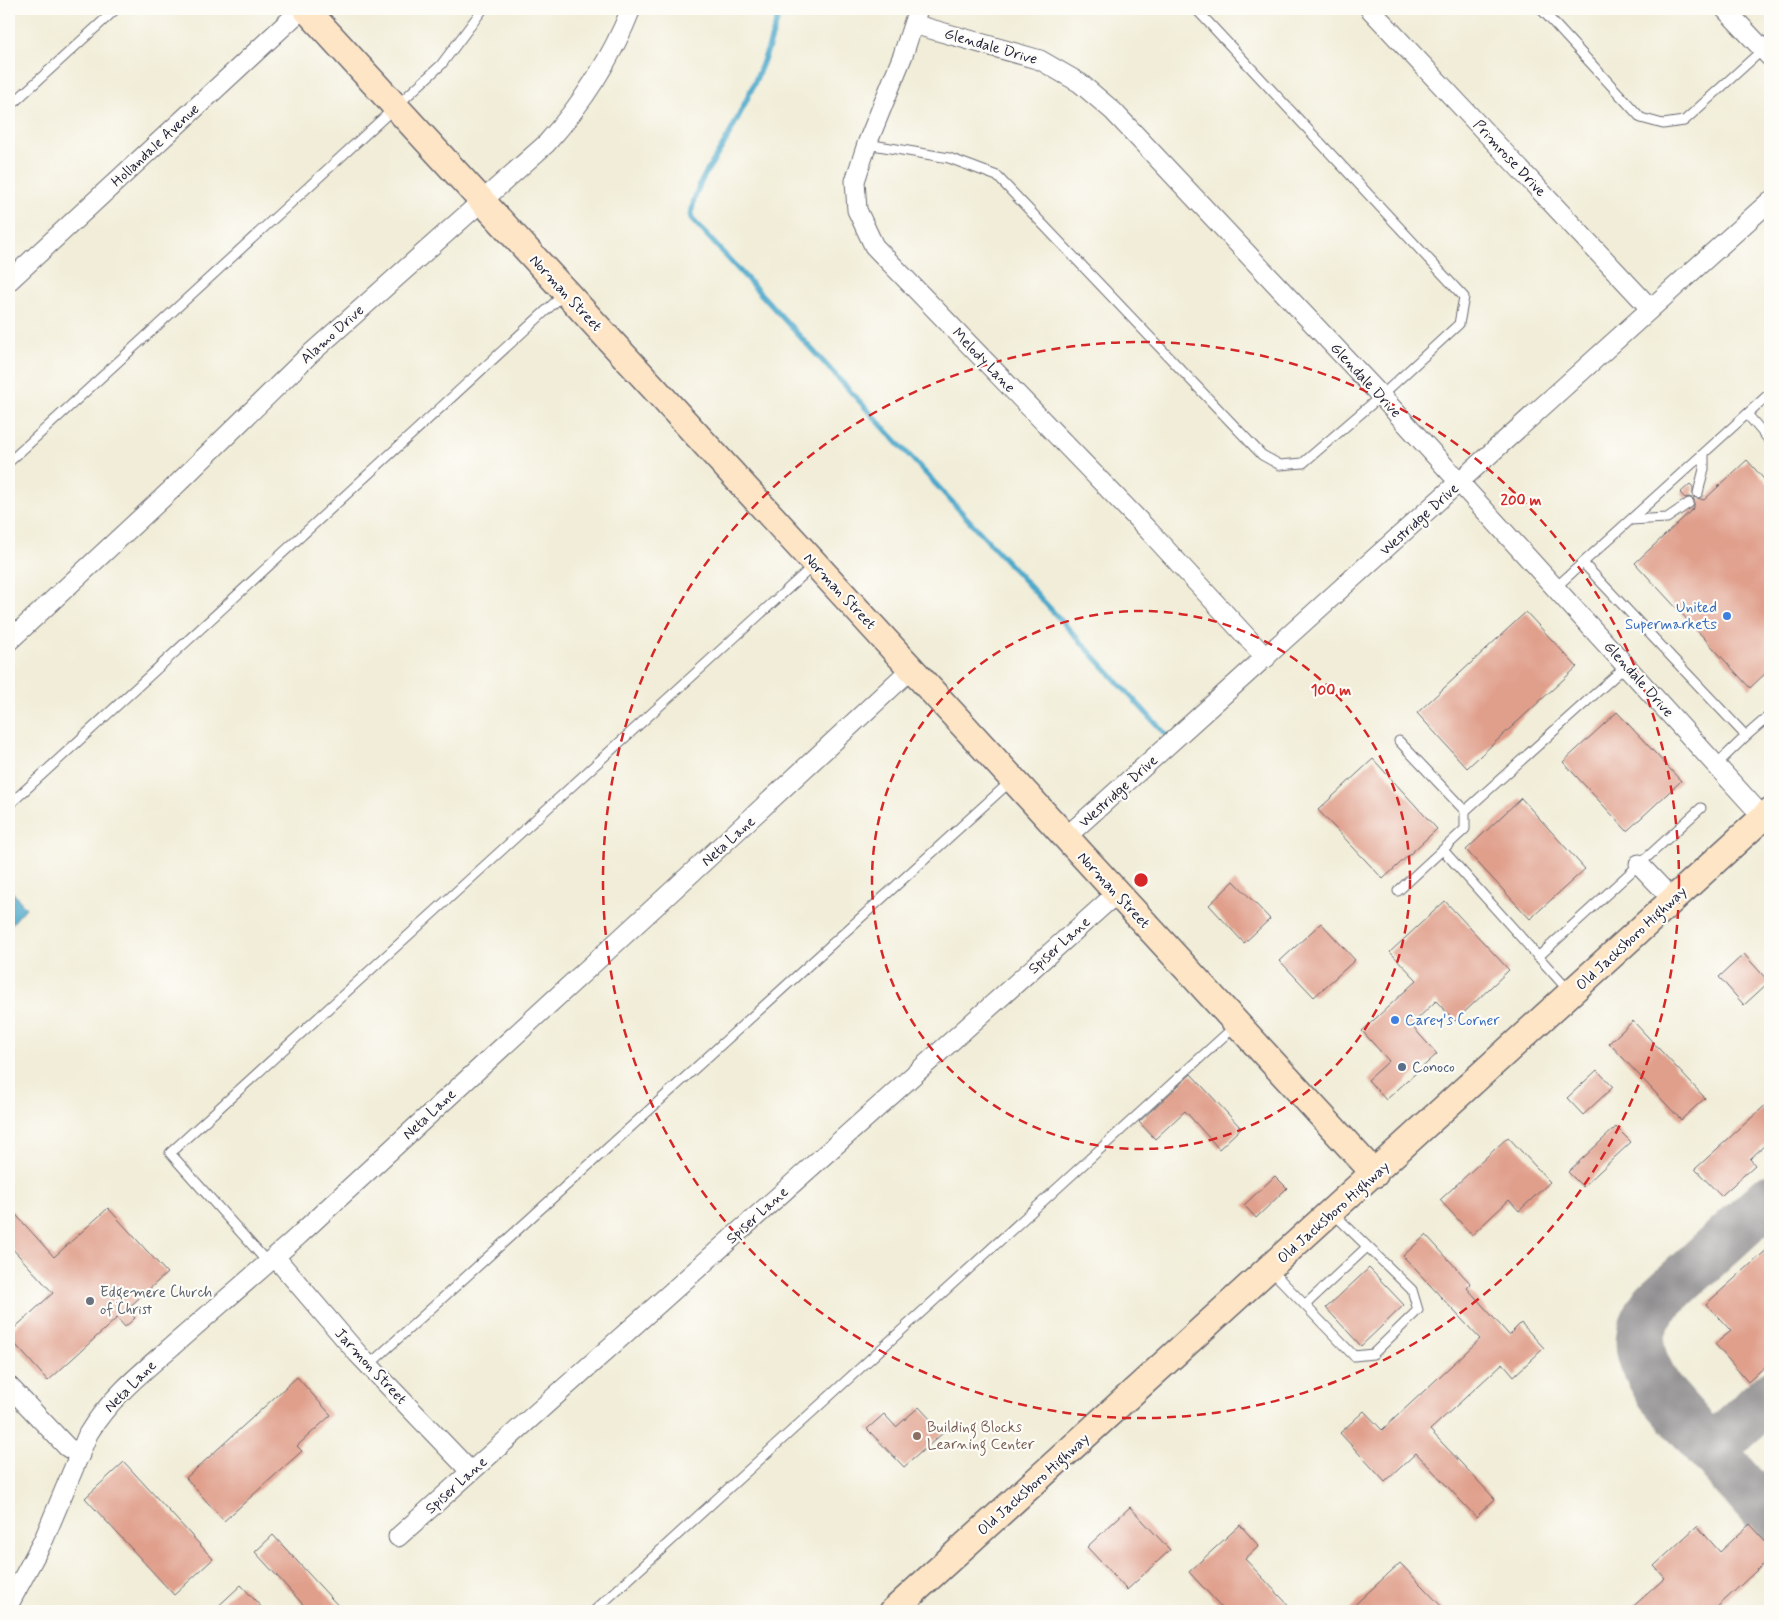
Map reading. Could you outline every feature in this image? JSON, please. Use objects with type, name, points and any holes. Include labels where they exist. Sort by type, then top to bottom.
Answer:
[{"type":"street","name":"Hollandale Avenue","points":[[9,281],[302,9]]},
{"type":"street","name":"Norman Street","points":[[306,9],[1375,1174]]},
{"type":"street","name":"Alamo Drive","points":[[9,641],[171,490],[302,362],[481,200],[546,144],[571,116],[591,88],[618,40],[631,9]]},
{"type":"street","name":"Primrose Drive","points":[[1370,9],[1650,308]]},
{"type":"street","points":[[1725,9],[1768,50]]},
{"type":"street","name":"Glendale Drive","points":[[915,17],[1040,60],[1062,70],[1095,94],[1381,396],[1716,765],[1767,814]]},
{"type":"street","name":"Melody Lane","points":[[915,17],[903,56],[867,144],[855,181],[856,210],[874,246],[1149,531],[1266,658]]},
{"type":"street","name":"Westridge Drive","points":[[1066,838],[1770,201]]},
{"type":"street","name":"Neta Lane","points":[[9,1604],[44,1539],[97,1419],[121,1392],[272,1260],[575,978],[749,822],[911,669]]},
{"type":"street","name":"Old Jacksboro Highway","points":[[893,1611],[1375,1174],[1767,814]]},
{"type":"street","points":[[1640,864],[1673,900]]},
{"type":"street","name":"Spiser Lane","points":[[398,1538],[1117,893]]},
{"type":"street","name":"Jarmon Street","points":[[272,1260],[471,1472]]},
{"type":"street","points":[[9,1386],[67,1447],[80,1455]]},
{"type":"lane","points":[[9,107],[116,9]]},
{"type":"lane","points":[[9,462],[441,65],[483,9]]},
{"type":"lane","points":[[867,144],[950,158],[997,176],[1262,455],[1280,465],[1303,463],[1381,396],[1458,324],[1464,297],[1196,9]]},
{"type":"lane","points":[[1541,9],[1641,118],[1663,124],[1684,121],[1768,50]]},
{"type":"lane","points":[[9,805],[566,292]]},
{"type":"lane","points":[[1555,588],[1770,392]]},
{"type":"lane","points":[[1747,414],[1770,441]]},
{"type":"lane","points":[[1698,493],[1704,469],[1704,453]]},
{"type":"lane","points":[[1630,520],[1668,518],[1689,503]]},
{"type":"lane","points":[[1583,563],[1746,736]]},
{"type":"lane","points":[[272,1260],[170,1153],[815,564]]},
{"type":"lane","points":[[1465,811],[1626,666]]},
{"type":"lane","points":[[1716,765],[1770,715]]},
{"type":"lane","points":[[1398,891],[1465,829],[1465,811],[1399,741]]},
{"type":"lane","points":[[369,1365],[1013,779]]},
{"type":"lane","points":[[1538,957],[1701,808]]},
{"type":"lane","points":[[1442,850],[1571,994]]},
{"type":"lane","points":[[594,1611],[1237,1024]]},
{"type":"lane","points":[[1270,1269],[1354,1356],[1373,1354],[1418,1310],[1412,1290],[1332,1212]]},
{"type":"lane","points":[[1305,1305],[1367,1247]]},
{"type":"water","points":[[9,890],[26,908],[9,927]]},
{"type":"building","name":"United Supermarkets","points":[[1747,460],[1770,486],[1770,669],[1750,688],[1635,563],[1694,508],[1694,499],[1685,498],[1680,493],[1690,484],[1693,487],[1693,497],[1704,500]]},
{"type":"building","points":[[1526,612],[1577,667],[1467,768],[1417,713]]},
{"type":"building","points":[[1617,712],[1681,781],[1627,831],[1563,762]]},
{"type":"building","points":[[1373,759],[1437,829],[1383,879],[1318,810]]},
{"type":"building","points":[[1521,798],[1585,869],[1530,919],[1466,850]]},
{"type":"building","points":[[1234,881],[1270,919],[1244,943],[1209,905]]},
{"type":"building","points":[[1445,901],[1509,970],[1455,1021],[1436,1001],[1411,1025],[1437,1054],[1386,1100],[1368,1080],[1389,1061],[1362,1031],[1417,980],[1390,952]]},
{"type":"building","points":[[1321,923],[1355,960],[1314,997],[1280,961]]},
{"type":"building","points":[[1744,954],[1769,982],[1744,1005],[1719,977]]},
{"type":"building","points":[[1633,1021],[1705,1098],[1681,1120],[1609,1043]]},
{"type":"building","points":[[1597,1070],[1613,1087],[1583,1115],[1567,1098]]},
{"type":"building","points":[[1191,1074],[1241,1128],[1219,1149],[1185,1111],[1155,1139],[1139,1122]]},
{"type":"building","points":[[1770,1101],[1770,1140],[1750,1159],[1755,1165],[1721,1196],[1695,1169]]},
{"type":"building","points":[[1616,1127],[1631,1142],[1583,1187],[1568,1172]]},
{"type":"building","points":[[1508,1137],[1550,1182],[1519,1211],[1509,1200],[1472,1235],[1440,1200]]},
{"type":"building","points":[[1275,1176],[1287,1188],[1256,1218],[1244,1205]]},
{"type":"building","name":"Edgemere Church of Christ","points":[[9,1207],[54,1257],[108,1208],[167,1273],[127,1309],[135,1318],[125,1327],[117,1318],[48,1381],[9,1337],[9,1333],[53,1293],[9,1245]]},
{"type":"building","points":[[1426,1235],[1471,1284],[1467,1288],[1509,1335],[1521,1323],[1544,1348],[1514,1376],[1503,1363],[1430,1430],[1495,1499],[1476,1517],[1416,1453],[1385,1482],[1340,1433],[1364,1411],[1382,1430],[1480,1339],[1403,1256]]},
{"type":"building","points":[[1770,1247],[1770,1362],[1748,1382],[1715,1344],[1731,1331],[1706,1304]]},
{"type":"building","points":[[1369,1268],[1404,1305],[1361,1346],[1326,1308]]},
{"type":"building","points":[[297,1377],[331,1415],[297,1446],[302,1451],[224,1521],[186,1478]]},
{"type":"building","points":[[919,1407],[943,1433],[904,1467],[867,1429],[884,1414],[896,1427]]},
{"type":"building","points":[[124,1462],[213,1559],[174,1595],[85,1498]]},
{"type":"building","points":[[1130,1507],[1170,1550],[1127,1590],[1087,1547]]},
{"type":"building","points":[[1750,1524],[1770,1546],[1770,1558],[1713,1611],[1628,1611],[1665,1578],[1654,1566],[1697,1526],[1720,1552]]},
{"type":"building","points":[[1240,1525],[1259,1546],[1245,1559],[1294,1611],[1225,1611],[1189,1572]]},
{"type":"building","points":[[273,1535],[343,1611],[309,1611],[255,1552]]},
{"type":"building","points":[[1400,1563],[1446,1611],[1348,1611]]},
{"type":"building","points":[[241,1585],[265,1611],[213,1611]]},
{"type":"waterway","points":[[780,9],[760,70],[726,141],[701,182],[696,193],[691,218],[1171,740]]},
{"type":"taxiway","points":[[1770,1199],[1656,1303],[1648,1315],[1640,1337],[1640,1348],[1643,1358],[1660,1392],[1770,1517]]},
{"type":"taxiway","points":[[1712,1449],[1770,1396]]},
{"type":"place","name":"United Supermarkets","points":[[1727,616]]},
{"type":"place","name":"Carey's Corner","points":[[1395,1020]]},
{"type":"place","name":"Conoco","points":[[1402,1067]]},
{"type":"place","name":"Edgemere Church of Christ","points":[[90,1301]]},
{"type":"place","name":"Building Blocks Learning Center","points":[[917,1436]]}]
